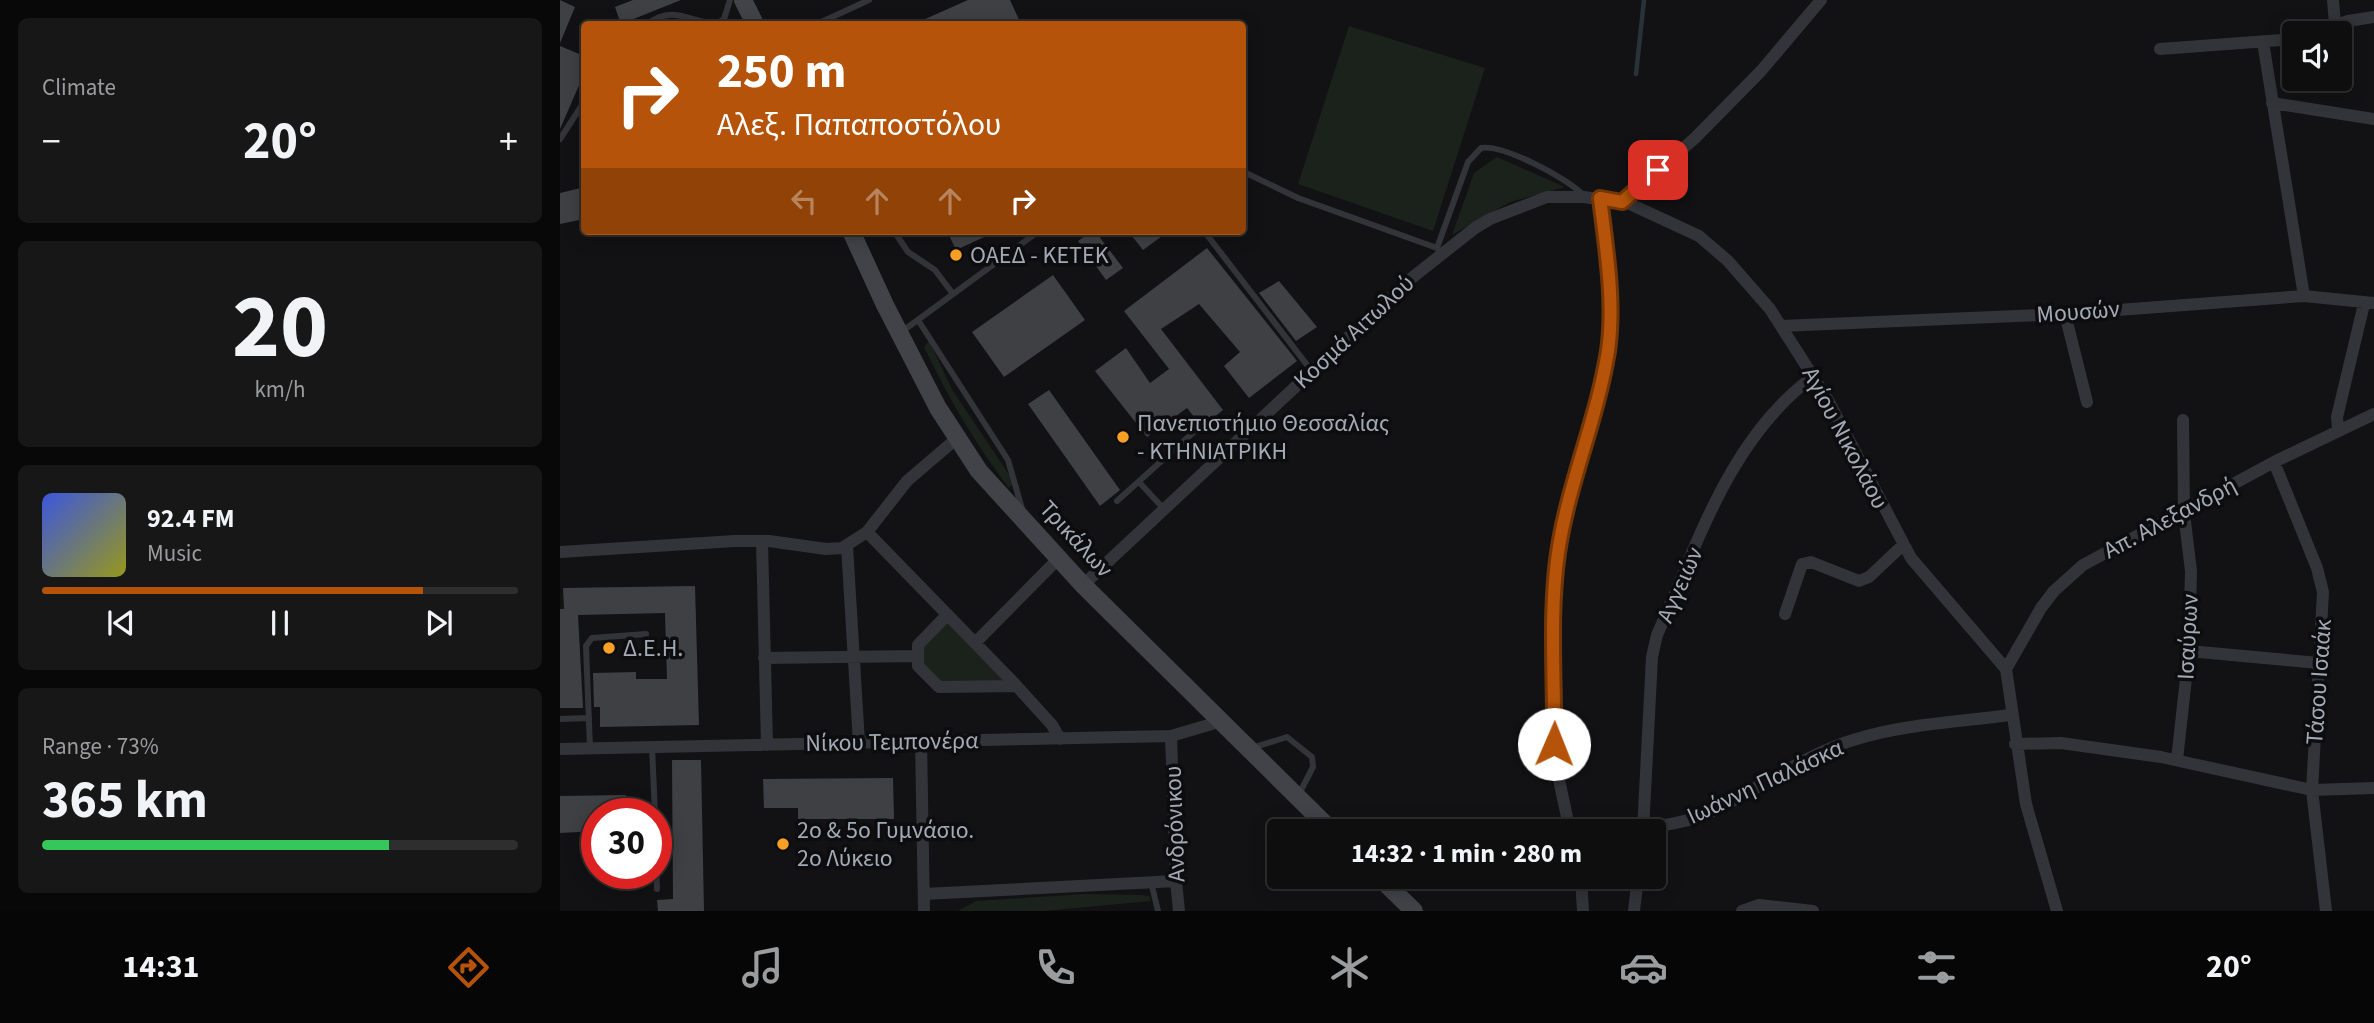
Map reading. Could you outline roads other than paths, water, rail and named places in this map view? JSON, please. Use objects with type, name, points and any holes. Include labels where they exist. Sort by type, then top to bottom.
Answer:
[{"type":"main road","points":[[743,0],[754,21]]},
{"type":"main road","name":"Τρικάλων","points":[[853,235],[900,334],[956,439],[979,471],[1083,585],[1320,819]]},
{"type":"main road","points":[[1392,889],[1415,911]]},
{"type":"street","points":[[1622,202],[1695,138],[1761,71],[1821,0]]},
{"type":"street","points":[[2333,0],[2335,21]]},
{"type":"street","points":[[2352,21],[2374,17]]},
{"type":"street","points":[[2160,49],[2282,40]]},
{"type":"street","points":[[2263,41],[2304,296]]},
{"type":"street","points":[[2273,103],[2374,119]]},
{"type":"street","name":"Αγίου Νικολάου","points":[[1439,250],[1490,219],[1527,203],[1547,198],[1584,197],[1622,202],[1669,219],[1699,236],[1728,261],[1781,327],[1814,376],[1903,545],[1923,575],[2006,669]]},
{"type":"street","points":[[1567,819],[1555,761],[1555,587],[1564,516],[1587,442],[1608,351],[1608,268],[1600,198]]},
{"type":"street","name":"Κοσμά Αιτωλού","points":[[1083,585],[1439,250]]},
{"type":"street","name":"Μουσών","points":[[1781,327],[2065,314],[2304,296],[2369,304]]},
{"type":"street","points":[[2339,429],[2337,417],[2369,304]]},
{"type":"street","points":[[2065,314],[2087,402]]},
{"type":"street","name":"Αγγειών","points":[[1644,819],[1652,664],[1657,635],[1741,453],[1785,397],[1814,376]]},
{"type":"street","name":"Απ. Αλεξανδρή","points":[[2006,669],[2041,608],[2068,578],[2098,555],[2184,513],[2274,462],[2374,414]]},
{"type":"street","name":"Ισαύρων","points":[[2177,760],[2189,651],[2191,571],[2184,513],[2183,420]]},
{"type":"street","points":[[560,552],[762,541],[826,549],[847,546],[867,532],[906,481],[956,439]]},
{"type":"street","name":"Τάσου Ισαάκ","points":[[2274,462],[2322,586],[2323,617],[2312,790],[2326,911]]},
{"type":"street","points":[[867,532],[1016,686],[1052,725],[1060,739]]},
{"type":"street","points":[[762,541],[767,745]]},
{"type":"street","points":[[1785,614],[1802,564],[1811,562],[1859,581],[1869,577],[1903,545]]},
{"type":"street","points":[[847,546],[859,743]]},
{"type":"street","points":[[975,643],[1059,558]]},
{"type":"street","points":[[947,615],[918,645],[918,666],[939,687],[1016,686]]},
{"type":"street","points":[[2189,651],[2319,663]]},
{"type":"street","points":[[764,658],[918,656]]},
{"type":"street","points":[[2006,669],[2010,715],[2026,804],[2057,911]]},
{"type":"street","name":"Ιωάννη Παλάσκα","points":[[1666,826],[1709,813],[1798,762],[1852,740],[1885,732],[2010,715]]},
{"type":"street","name":"Νίκου Τεμπονέρα","points":[[560,749],[1171,736],[1222,721]]},
{"type":"street","name":"Ανδρόνικου","points":[[1171,736],[1176,881],[1180,911]]},
{"type":"street","points":[[921,741],[924,911]]},
{"type":"street","points":[[2015,744],[2061,743],[2177,760],[2312,790],[2374,788]]},
{"type":"street","points":[[924,894],[1176,881]]},
{"type":"street","points":[[1582,889],[1583,911]]},
{"type":"street","points":[[1634,911],[1637,889]]},
{"type":"street","points":[[1742,911],[1759,905],[1813,911]]},
{"type":"lane","points":[[719,21],[724,19],[730,0]]},
{"type":"lane","points":[[824,21],[869,0]]},
{"type":"lane","points":[[652,21],[674,14],[701,21]]},
{"type":"lane","points":[[560,139],[581,107]]},
{"type":"lane","points":[[1246,173],[1298,198],[1439,250],[1468,162],[1481,148],[1499,149],[1570,183],[1584,197]]},
{"type":"lane","points":[[897,235],[908,252],[935,270],[953,294]]},
{"type":"lane","points":[[900,334],[1034,235]]},
{"type":"lane","points":[[1207,235],[1311,370]]},
{"type":"lane","points":[[918,320],[1008,460],[1025,521]]},
{"type":"lane","points":[[1117,501],[1196,430]]},
{"type":"lane","points":[[1139,482],[1164,509]]},
{"type":"lane","points":[[590,748],[586,646],[589,640],[646,634]]},
{"type":"lane","points":[[560,719],[589,718]]},
{"type":"lane","points":[[1251,748],[1287,737],[1312,757],[1313,767],[1298,797]]},
{"type":"lane","points":[[652,747],[654,798]]},
{"type":"lane","points":[[1152,882],[1158,911]]},
{"type":"waterway","points":[[1636,74],[1644,0]]},
{"type":"place","name":"ΟΑΕΔ - ΚΕΤΕΚ","points":[[956,255]]},
{"type":"place","name":"Πανεπιστήμιο Θεσσαλίας - ΚΤΗΝΙΑΤΡΙΚΗ","points":[[1123,437]]},
{"type":"place","name":"Δ.Ε.Η.","points":[[609,648]]},
{"type":"place","name":"2ο & 5ο Γυμνάσιο. 2ο Λύκειο","points":[[783,844]]}]
